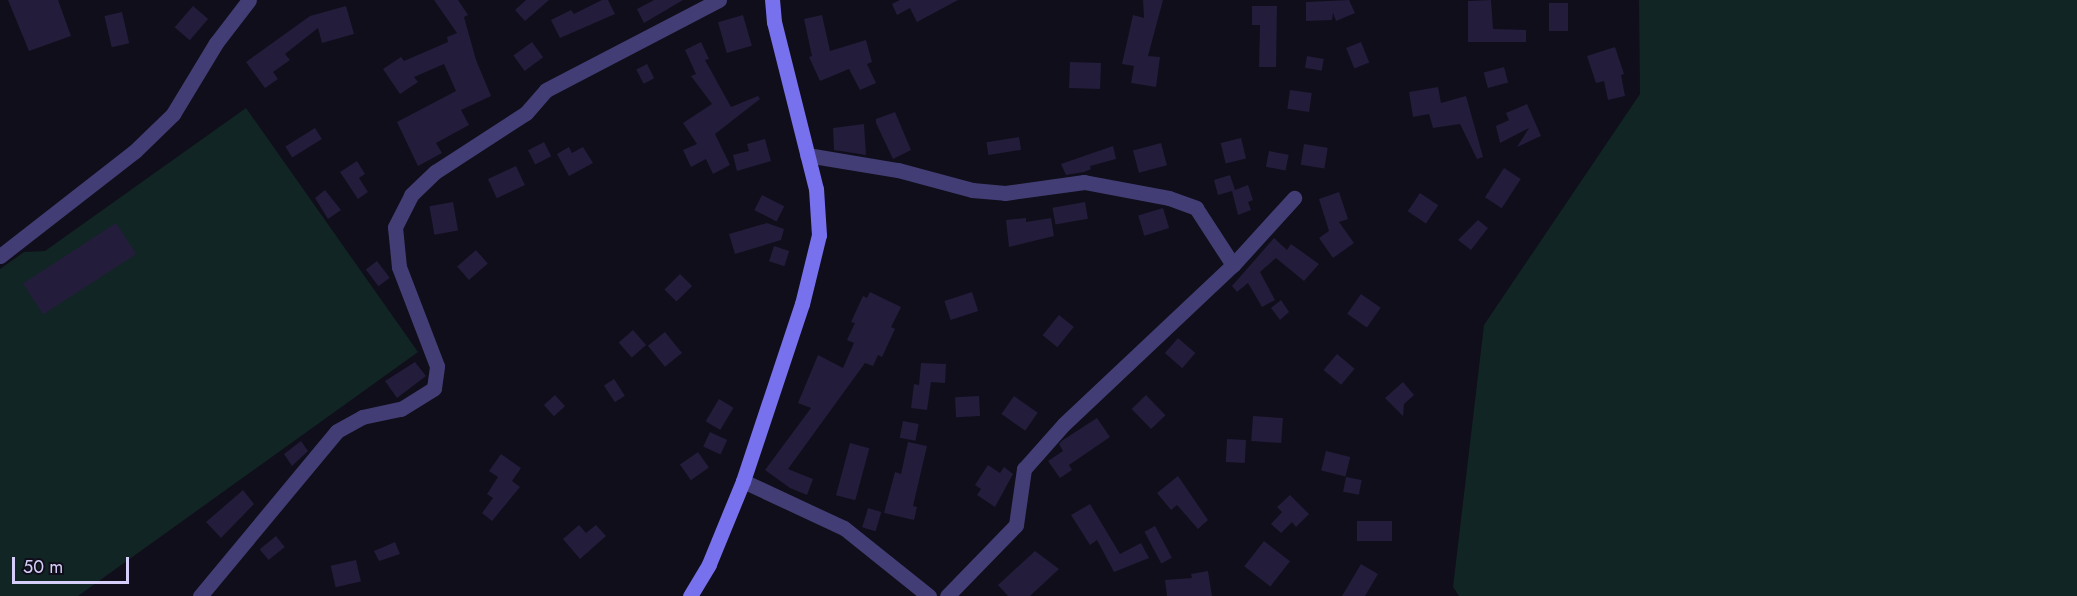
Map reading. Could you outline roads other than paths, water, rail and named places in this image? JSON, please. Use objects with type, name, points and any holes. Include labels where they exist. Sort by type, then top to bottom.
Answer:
[{"type":"main road","points":[[690,596],[709,564],[743,481],[802,304],[819,235],[816,189],[774,22],[772,0]]},
{"type":"street","points":[[0,256],[135,151],[173,114],[216,43],[249,0]]},
{"type":"street","points":[[200,596],[337,431],[362,417],[401,409],[434,388],[437,366],[399,267],[395,227],[411,195],[435,172],[526,113],[546,90],[719,0]]},
{"type":"street","points":[[807,155],[898,170],[972,190],[1005,193],[1084,182],[1169,198],[1196,208],[1233,265]]},
{"type":"street","points":[[947,596],[1016,525],[1024,469],[1073,416],[1233,265],[1284,213],[1294,198]]},
{"type":"street","points":[[743,481],[844,528],[928,596]]}]
